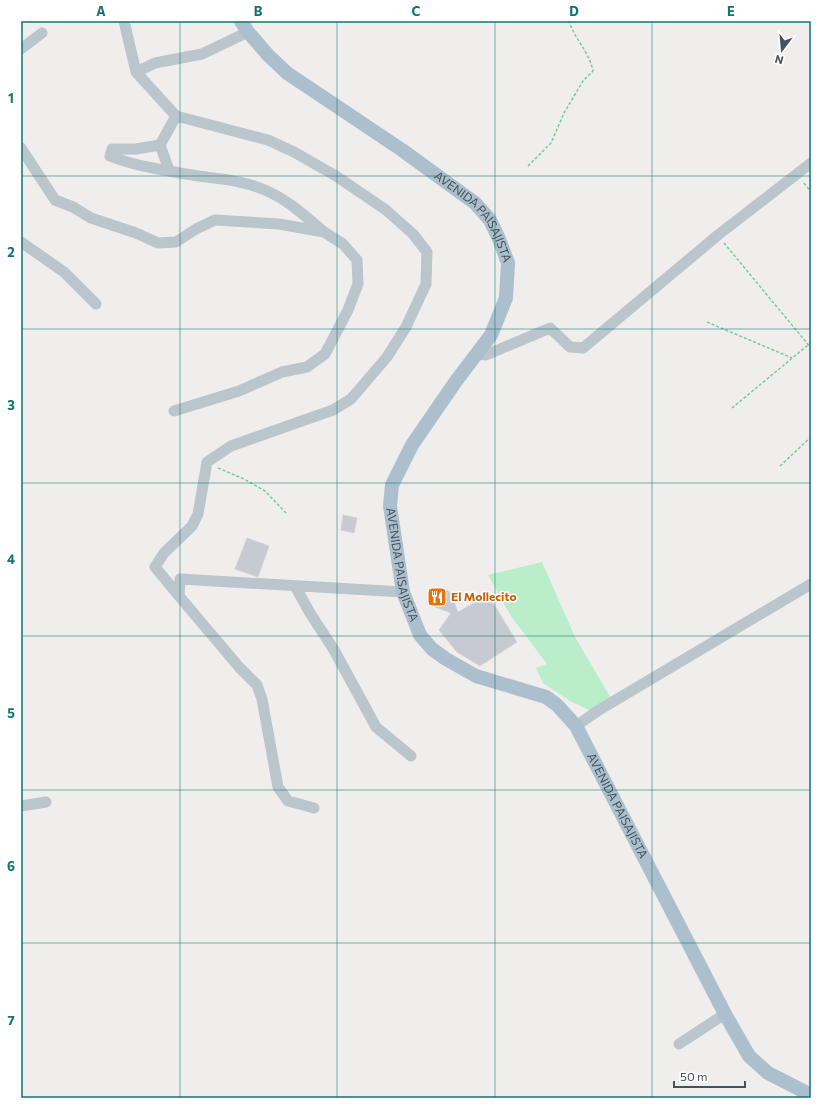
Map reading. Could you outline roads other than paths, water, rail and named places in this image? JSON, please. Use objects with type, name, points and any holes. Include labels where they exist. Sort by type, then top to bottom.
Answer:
[{"type":"main road","name":"AVENIDA PAISAJISTA","points":[[244,27],[268,55],[287,73],[475,203],[490,220],[508,263],[506,298],[491,336],[412,445],[392,485],[390,506],[403,592],[420,635],[432,649],[446,659],[476,676],[546,697],[557,705],[576,726],[725,1014],[749,1056],[768,1073],[811,1095]]},
{"type":"street","points":[[124,21],[136,72],[176,116],[268,140],[294,152],[336,176],[386,210],[413,234],[427,252],[426,284],[406,327],[387,357],[351,399],[333,410],[231,446],[207,462],[198,514],[192,526],[164,553],[155,567],[239,667],[257,685],[262,699],[278,787],[288,801],[314,808]]},
{"type":"street","points":[[136,72],[155,64],[202,54],[244,27]]},
{"type":"street","points":[[21,49],[42,33]]},
{"type":"street","points":[[169,170],[160,145],[176,116]]},
{"type":"street","points":[[160,145],[112,149],[110,156],[169,170],[219,177],[248,184],[267,191],[291,205],[324,232],[343,244],[357,260],[358,284],[348,310],[325,354],[307,367],[282,372],[239,391],[174,411]]},
{"type":"street","points":[[21,148],[55,200],[73,207],[90,218],[136,233],[158,243],[176,242],[196,229],[215,220],[279,224],[324,232]]},
{"type":"street","points":[[477,354],[486,355],[550,328],[570,347],[583,348],[718,235],[798,175],[811,163]]},
{"type":"street","points":[[21,242],[64,272],[96,304]]},
{"type":"street","points":[[179,596],[180,579],[403,592]]},
{"type":"street","points":[[576,726],[599,710],[811,584]]},
{"type":"street","points":[[295,586],[310,613],[334,650],[376,726],[411,756]]},
{"type":"street","points":[[21,806],[46,802]]},
{"type":"street","points":[[679,1044],[725,1014]]},
{"type":"place","name":"El Mollecito","points":[[437,597]]}]
